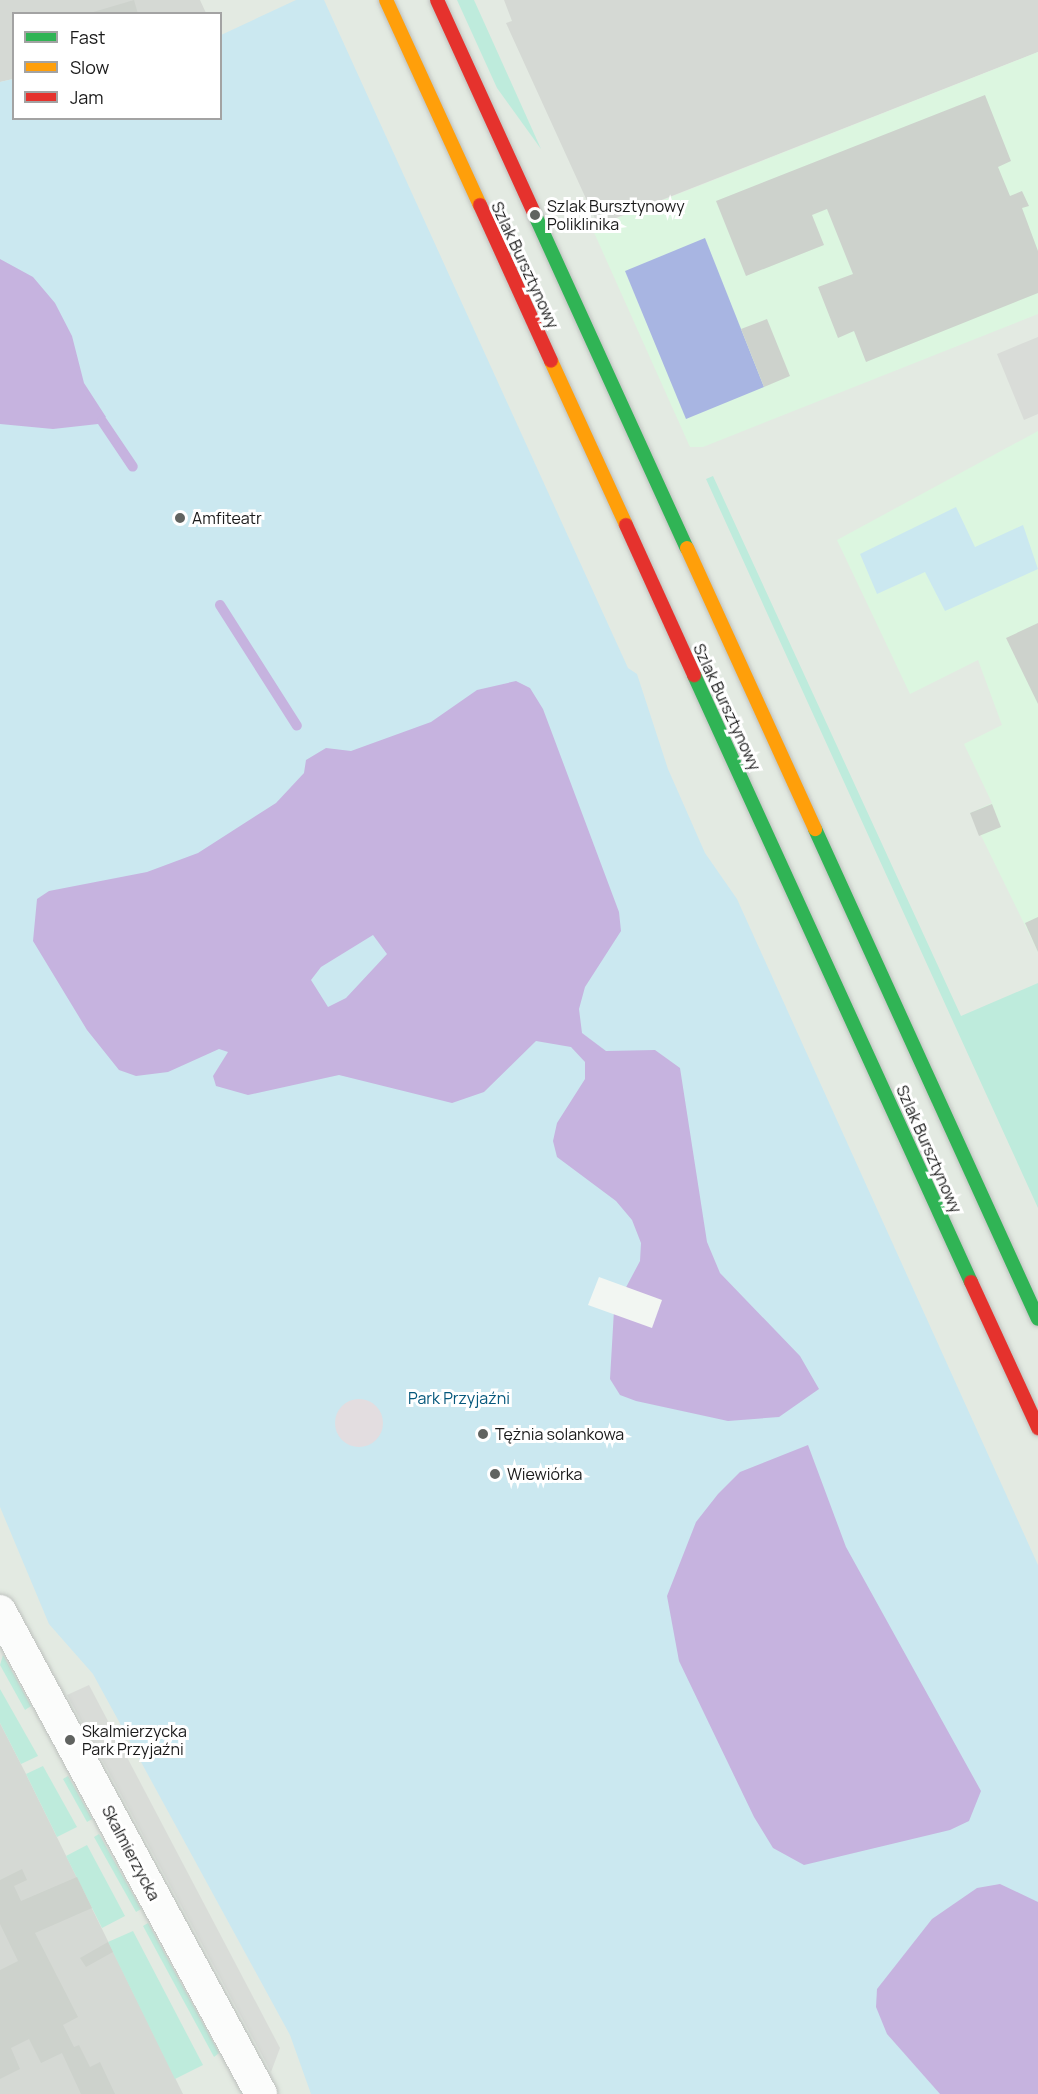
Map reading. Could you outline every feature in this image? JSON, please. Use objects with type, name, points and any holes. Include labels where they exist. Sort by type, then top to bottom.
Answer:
[{"type":"main road","name":"Szlak Bursztynowy","points":[[386,0],[1038,1428]]},
{"type":"main road","name":"Szlak Bursztynowy","points":[[437,0],[1038,1319]]},
{"type":"street","name":"Skalmierzycka","points":[[0,1611],[261,2094]]},
{"type":"shaded area","points":[[0,0],[200,0],[206,12],[12,12],[12,79],[0,82]]},
{"type":"shaded area","points":[[457,0],[474,0],[541,149],[497,88]]},
{"type":"shaded area","points":[[504,0],[1038,0],[1038,52],[598,225],[506,23],[512,21]]},
{"type":"shaded area","points":[[1038,52],[1038,314],[703,447],[690,447],[592,228]]},
{"type":"shaded area","points":[[705,238],[764,387],[686,419],[625,271]]},
{"type":"shaded area","points":[[0,259],[33,277],[55,303],[72,336],[84,383],[106,417],[98,424],[53,429],[0,424]]},
{"type":"shaded area","points":[[1038,337],[1038,414],[1024,420],[997,354]]},
{"type":"shaded area","points":[[1038,431],[1038,952],[970,813],[992,803],[964,744],[1002,725],[978,660],[910,694],[837,540]]},
{"type":"shaded area","points":[[713,476],[961,1016],[1038,983],[1038,1208],[706,479]]},
{"type":"shaded area","points":[[516,681],[530,688],[543,709],[619,912],[621,931],[585,987],[579,1009],[582,1033],[606,1051],[655,1050],[680,1068],[707,1242],[720,1273],[800,1356],[819,1389],[779,1417],[728,1421],[636,1401],[620,1395],[610,1379],[614,1310],[640,1261],[641,1243],[632,1220],[616,1201],[557,1157],[553,1141],[557,1123],[585,1079],[585,1062],[571,1047],[536,1041],[484,1092],[452,1103],[339,1075],[248,1095],[216,1086],[213,1076],[228,1052],[219,1049],[168,1072],[136,1076],[119,1070],[87,1030],[33,941],[37,899],[49,891],[147,872],[198,853],[276,803],[304,773],[306,760],[326,748],[351,751],[431,722],[477,690]],"holes":[[[373,935],[387,954],[346,998],[328,1007],[311,980],[321,967]]]},
{"type":"shaded area","points":[[359,1399],[376,1406],[383,1423],[376,1440],[359,1447],[342,1440],[335,1423],[342,1406]]},
{"type":"shaded area","points":[[808,1445],[846,1547],[981,1791],[969,1821],[950,1830],[804,1865],[773,1848],[754,1817],[679,1661],[667,1596],[696,1522],[718,1494],[740,1472]]},
{"type":"shaded area","points":[[3,1655],[31,1706],[25,1710],[0,1665]]},
{"type":"shaded area","points":[[89,1685],[280,2048],[271,2072],[67,1695]]},
{"type":"shaded area","points":[[0,1689],[38,1756],[21,1764],[0,1723]]},
{"type":"shaded area","points":[[0,1723],[26,1774],[183,2094],[0,2094]]},
{"type":"shaded area","points":[[43,1766],[77,1827],[57,1837],[26,1774]]},
{"type":"shaded area","points":[[68,1776],[92,1819],[87,1822],[63,1779]]},
{"type":"shaded area","points":[[99,1834],[141,1909],[136,1912],[94,1837]]},
{"type":"shaded area","points":[[87,1845],[125,1916],[102,1928],[66,1856]]},
{"type":"shaded area","points":[[1000,1884],[1038,1902],[1038,2094],[940,2094],[887,2034],[876,2007],[877,1989],[932,1919],[977,1888]]},
{"type":"shaded area","points":[[148,1923],[219,2053],[214,2057],[143,1926]]},
{"type":"shaded area","points":[[133,1931],[203,2065],[175,2079],[108,1942]]},
{"type":"green space","name":"Park Przyjaźni","points":[[296,0],[324,0],[628,668],[637,674],[668,769],[705,853],[737,899],[1038,1565],[1038,2094],[311,2094],[290,2035],[93,1674],[49,1624],[0,1507],[0,82],[12,79],[12,120],[222,120],[222,35]]},
{"type":"green space","points":[[956,507],[975,547],[1023,525],[1038,569],[945,611],[925,572],[877,594],[860,554]]},
{"type":"pier","points":[[599,1277],[662,1300],[652,1328],[588,1305]]},
{"type":"building","points":[[134,0],[137,12],[93,12]]},
{"type":"building","points":[[985,95],[1011,161],[998,167],[1010,196],[1022,191],[1029,206],[1022,208],[1038,251],[1038,293],[866,362],[854,331],[838,338],[818,287],[853,274],[827,209],[812,215],[824,245],[746,276],[716,201]]},
{"type":"building","points":[[767,319],[790,376],[764,387],[741,329]]},
{"type":"building","points":[[1038,623],[1038,704],[1006,638]]},
{"type":"building","points":[[992,804],[1001,827],[979,836],[970,813]]},
{"type":"building","points":[[1038,917],[1038,952],[1025,923]]},
{"type":"building","points":[[22,1869],[27,1880],[14,1886],[21,1901],[77,1877],[92,1908],[35,1933],[78,2017],[63,2025],[74,2047],[79,2045],[90,2067],[100,2062],[115,2094],[81,2094],[62,2053],[41,2063],[29,2039],[11,2048],[20,2069],[0,2079],[0,1970],[18,1961],[0,1924],[0,1880]]},
{"type":"building","points":[[108,1942],[113,1952],[86,1967],[80,1958]]},
{"type":"waterway","points":[[102,421],[133,467]]},
{"type":"waterway","points":[[220,605],[297,726]]},
{"type":"traffic: fast","points":[[534,213],[687,548]]},
{"type":"traffic: fast","points":[[694,675],[971,1282]]},
{"type":"traffic: fast","points":[[815,829],[1038,1319]]},
{"type":"traffic: slow","points":[[386,0],[480,205]]},
{"type":"traffic: slow","points":[[551,361],[626,525]]},
{"type":"traffic: slow","points":[[687,548],[815,829]]},
{"type":"traffic: jam","points":[[437,0],[534,213]]},
{"type":"traffic: jam","points":[[480,205],[551,361]]},
{"type":"traffic: jam","points":[[626,525],[694,675]]},
{"type":"traffic: jam","points":[[971,1282],[1038,1428]]},
{"type":"place","name":"Szlak Bursztynowy Poliklinika","points":[[535,215]]},
{"type":"place","name":"Amfiteatr","points":[[180,518]]},
{"type":"place","name":"Tężnia solankowa","points":[[483,1434]]},
{"type":"place","name":"Wiewiórka","points":[[495,1474]]},
{"type":"place","name":"Skalmierzycka Park Przyjaźni","points":[[70,1740]]}]
